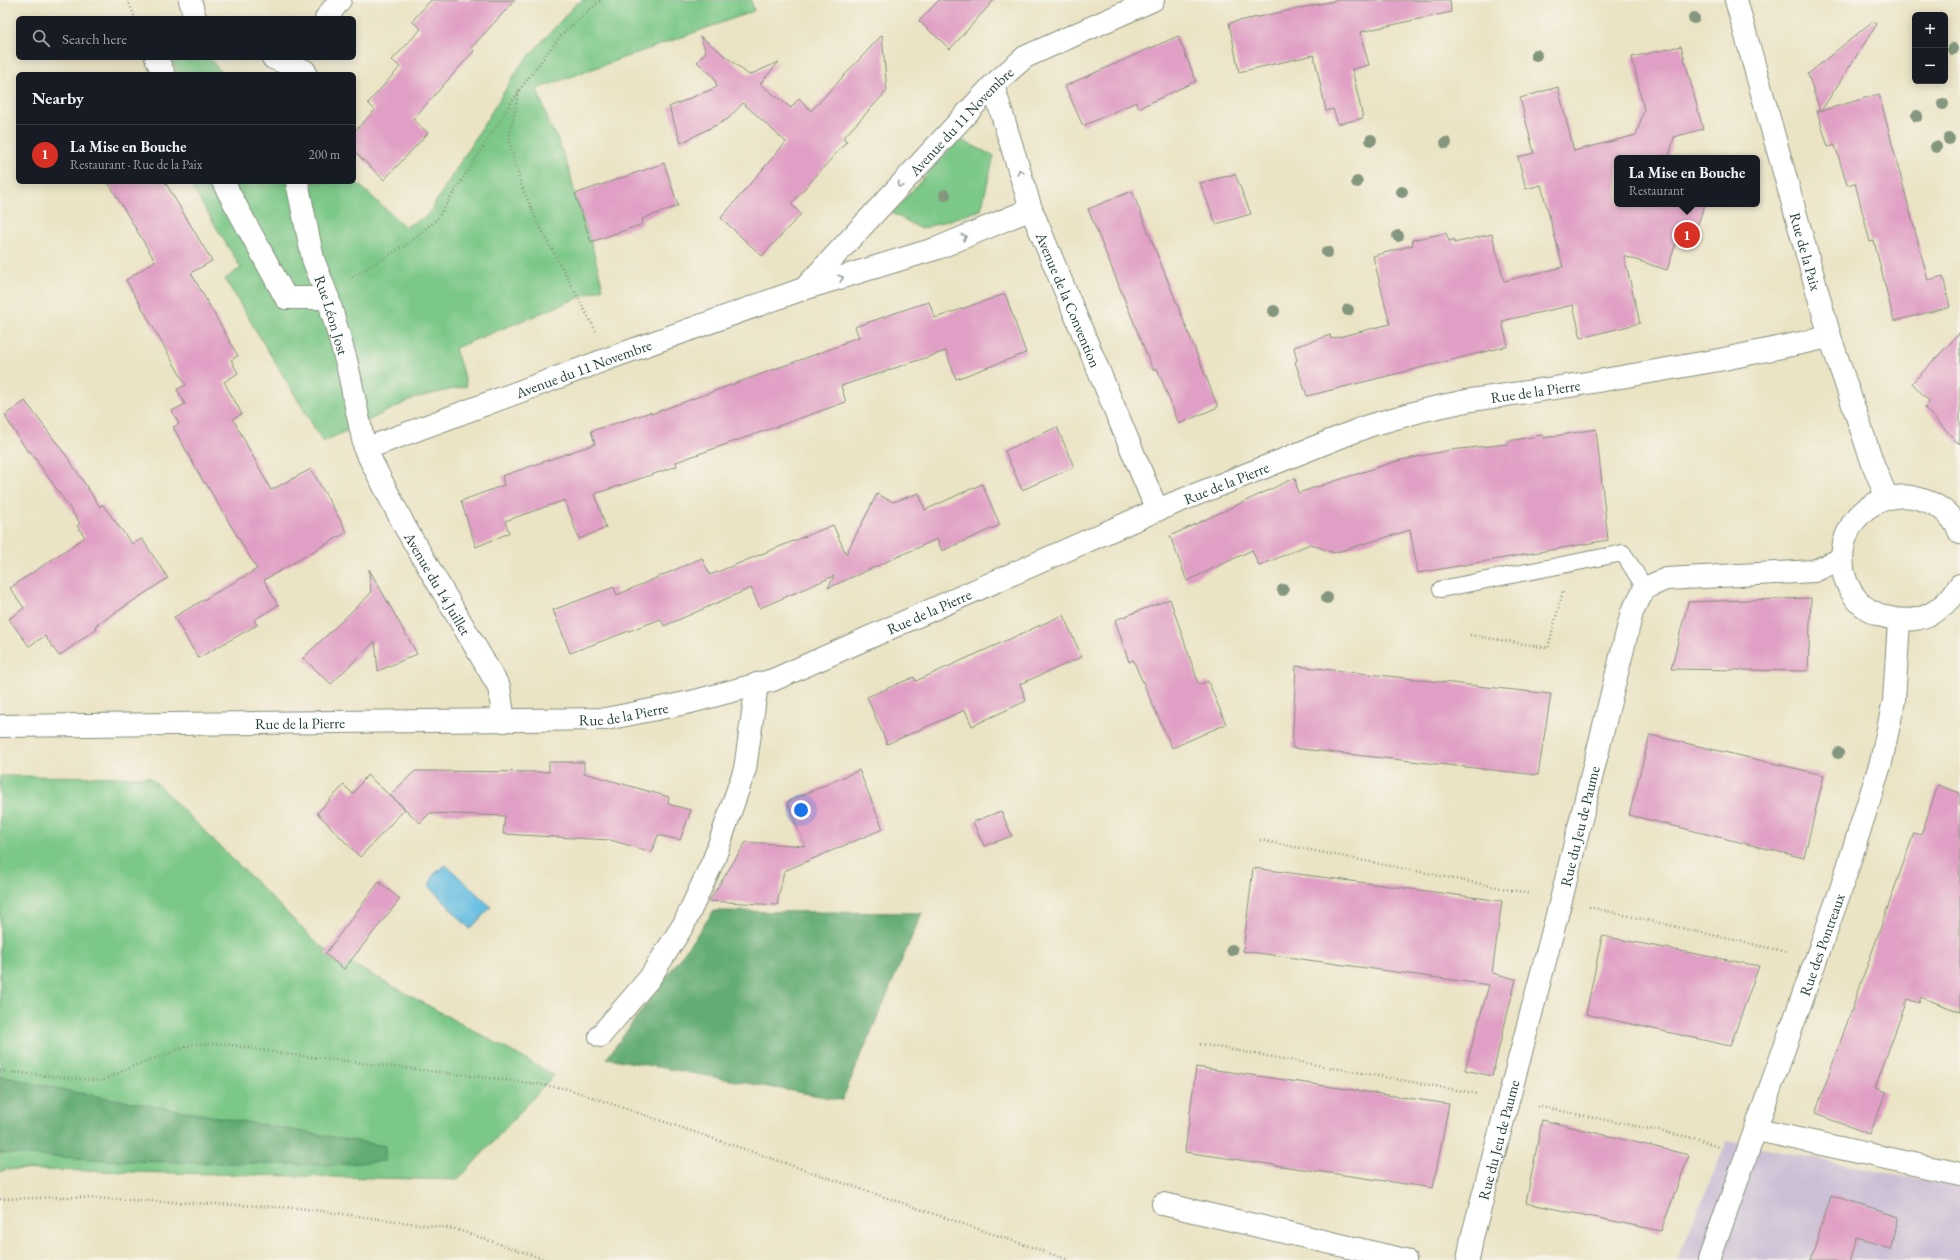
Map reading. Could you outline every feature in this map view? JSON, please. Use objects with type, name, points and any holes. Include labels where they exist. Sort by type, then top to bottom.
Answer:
[{"type":"street","points":[[190,0],[194,16]]},
{"type":"street","points":[[328,16],[340,0]]},
{"type":"street","name":"Avenue du 11 Novembre","points":[[804,289],[993,85],[1025,57],[1153,0]]},
{"type":"street","name":"Rue de la Paix","points":[[1736,0],[1830,337],[1873,464],[1887,498]]},
{"type":"street","points":[[157,60],[163,72]]},
{"type":"street","points":[[280,60],[306,68]]},
{"type":"street","name":"Avenue de la Convention","points":[[993,85],[1032,209],[1157,510]]},
{"type":"street","points":[[224,184],[286,298],[328,298]]},
{"type":"street","name":"Rue Léon Jost","points":[[297,184],[313,259],[328,298],[347,364],[365,449]]},
{"type":"street","name":"Avenue du 11 Novembre","points":[[365,449],[610,358],[804,289],[938,248],[1032,209]]},
{"type":"street","name":"Rue de la Pierre","points":[[0,726],[606,719],[690,702],[773,680],[1157,510],[1368,426],[1424,410],[1471,400],[1575,385],[1719,360],[1830,337]]},
{"type":"street","name":"Avenue du 14 Juillet","points":[[365,449],[405,527],[499,687],[504,721]]},
{"type":"street","points":[[1959,528],[1945,511],[1927,500],[1907,496],[1887,498],[1872,505],[1859,515],[1843,543],[1841,559],[1846,581],[1858,601],[1877,614],[1899,620],[1914,620],[1929,615],[1947,602],[1960,585]]},
{"type":"street","points":[[1645,588],[1666,579],[1814,571],[1841,559]]},
{"type":"street","name":"Rue du Jeu de Paume","points":[[1468,1260],[1472,1238],[1507,1099],[1561,900],[1632,612],[1645,588]]},
{"type":"street","name":"Rue des Pontreaux","points":[[1709,1260],[1757,1130],[1842,889],[1881,762],[1894,701],[1899,620]]},
{"type":"street","points":[[600,1036],[649,979],[684,924],[714,860],[745,769],[757,684]]},
{"type":"street","points":[[1757,1130],[1960,1174]]},
{"type":"street","points":[[1163,1204],[1405,1260]]},
{"type":"lane","points":[[1441,590],[1623,553],[1645,588]]},
{"type":"path","points":[[128,0],[134,16]]},
{"type":"path","points":[[328,298],[345,280],[409,243],[437,219],[520,89],[562,34],[601,0]]},
{"type":"path","points":[[520,89],[509,138],[521,186],[540,226],[610,358]]},
{"type":"path","points":[[1470,635],[1548,648],[1571,564]]},
{"type":"path","points":[[0,1071],[102,1081],[131,1067],[194,1044],[226,1044],[278,1053],[531,1083],[568,1089],[1068,1260]]},
{"type":"path","points":[[1200,1044],[1507,1099],[1698,1139],[1746,1158]]},
{"type":"path","points":[[0,1199],[68,1197],[298,1208],[455,1229],[547,1260]]},
{"type":"shaded area","points":[[1727,1141],[1960,1188],[1960,1260],[1677,1260]]},
{"type":"green space","points":[[583,0],[751,0],[754,11],[537,89],[570,173],[603,288],[455,348],[467,386],[415,398],[323,442],[225,279],[241,268],[191,186],[194,184],[356,184],[356,182],[405,227],[427,216],[520,66],[575,5]]},
{"type":"green space","points":[[171,60],[212,60],[220,72],[178,72]]},
{"type":"green space","points":[[959,139],[994,156],[981,210],[921,229],[892,213]]},
{"type":"green space","points":[[0,776],[150,777],[320,946],[554,1075],[458,1180],[7,1169],[0,1172]]},
{"type":"green space","points":[[714,911],[922,913],[842,1100],[607,1058]]},
{"type":"green space","points":[[0,1076],[79,1093],[385,1146],[385,1161],[333,1165],[122,1161],[0,1153]]},
{"type":"water","points":[[446,865],[491,907],[470,929],[429,886],[434,874]]},
{"type":"building","points":[[431,0],[515,0],[471,48],[474,51],[413,119],[428,133],[384,180],[356,153],[356,130],[375,110],[368,103],[400,67],[392,60],[421,29],[412,21]]},
{"type":"building","points":[[939,0],[994,0],[950,49],[919,21]]},
{"type":"building","points":[[1339,0],[1450,0],[1451,12],[1360,32],[1369,65],[1352,69],[1363,118],[1338,124],[1333,109],[1326,111],[1314,55],[1239,72],[1229,23]]},
{"type":"building","points":[[1873,21],[1877,24],[1821,111],[1879,94],[1928,280],[1943,276],[1950,307],[1894,321],[1874,241],[1870,242],[1855,183],[1847,185],[1835,145],[1828,147],[1817,111],[1820,111],[1808,74]]},
{"type":"building","points":[[882,35],[887,91],[843,138],[847,141],[791,204],[801,214],[762,256],[721,218],[786,142],[743,103],[728,119],[681,143],[669,107],[717,87],[714,77],[697,62],[706,52],[700,36],[749,75],[779,62],[760,84],[791,108],[799,98],[811,111]]},
{"type":"building","points":[[1178,36],[1196,81],[1139,108],[1136,102],[1083,126],[1065,86]]},
{"type":"building","points":[[1681,46],[1703,129],[1674,137],[1670,155],[1614,155],[1614,207],[1704,207],[1695,232],[1677,240],[1667,270],[1624,256],[1640,323],[1581,338],[1573,305],[1502,321],[1508,346],[1307,396],[1295,362],[1297,361],[1294,347],[1330,335],[1331,339],[1390,324],[1373,256],[1413,245],[1412,240],[1446,233],[1449,241],[1454,239],[1454,243],[1492,234],[1504,281],[1563,267],[1541,185],[1526,189],[1518,157],[1534,153],[1520,98],[1558,87],[1574,151],[1636,135],[1644,110],[1632,57]]},
{"type":"building","points":[[664,163],[678,206],[642,219],[643,224],[591,242],[575,194]]},
{"type":"building","points":[[1235,174],[1251,214],[1216,224],[1200,183]]},
{"type":"building","points":[[109,184],[166,184],[212,261],[191,273],[238,356],[231,360],[238,373],[224,382],[242,414],[233,419],[271,490],[311,469],[347,532],[264,580],[278,605],[254,620],[257,625],[198,658],[174,617],[257,569],[205,482],[204,483],[173,427],[179,424],[172,411],[185,404],[177,389],[186,385],[126,280],[155,261]]},
{"type":"building","points":[[1132,191],[1218,407],[1179,424],[1157,368],[1153,370],[1088,209]]},
{"type":"building","points":[[1005,294],[1026,353],[956,379],[946,351],[841,386],[846,402],[676,462],[677,466],[595,494],[606,528],[579,539],[565,500],[505,521],[509,533],[476,547],[461,501],[504,485],[502,476],[595,444],[591,431],[651,412],[651,414],[844,344],[844,342],[859,337],[855,327],[915,306],[929,302],[935,318]]},
{"type":"building","points":[[1960,333],[1960,445],[1925,408],[1929,401],[1912,383]]},
{"type":"building","points":[[25,401],[68,458],[100,507],[102,504],[132,544],[142,539],[168,578],[95,626],[97,628],[59,656],[45,636],[29,646],[9,619],[24,608],[10,588],[85,537],[77,526],[80,523],[30,451],[28,452],[6,418],[7,417],[5,415]]},
{"type":"building","points":[[1057,427],[1074,467],[1022,490],[1005,451]]},
{"type":"building","points":[[1596,429],[1608,540],[1418,573],[1410,530],[1334,553],[1310,544],[1259,566],[1252,550],[1187,581],[1170,536],[1295,478],[1298,493],[1397,461],[1450,450],[1508,444],[1508,441],[1543,435],[1544,438]]},
{"type":"building","points":[[982,484],[1000,525],[942,551],[937,539],[828,588],[834,576],[760,608],[751,588],[664,626],[661,619],[570,653],[553,610],[614,587],[617,595],[702,558],[710,575],[833,525],[846,554],[877,494],[893,502],[919,493],[925,510]]},
{"type":"building","points":[[369,569],[417,654],[378,671],[375,641],[331,684],[303,658],[371,593]]},
{"type":"building","points":[[1811,598],[1808,671],[1671,669],[1688,602]]},
{"type":"building","points":[[1170,599],[1199,685],[1208,681],[1226,724],[1172,748],[1133,660],[1129,662],[1115,620]]},
{"type":"building","points":[[1063,615],[1082,657],[1020,684],[1026,701],[972,726],[965,710],[887,744],[867,697],[914,677],[916,681]]},
{"type":"building","points":[[1296,666],[1551,694],[1538,775],[1292,748]]},
{"type":"building","points":[[1650,735],[1824,775],[1804,858],[1629,815]]},
{"type":"building","points":[[549,762],[584,762],[584,773],[669,797],[668,804],[691,810],[680,840],[658,835],[652,852],[610,840],[503,834],[505,816],[430,813],[420,823],[390,795],[415,771],[549,772]]},
{"type":"building","points":[[859,770],[883,829],[784,871],[777,905],[709,901],[746,842],[805,846],[787,802]]},
{"type":"building","points":[[367,775],[405,809],[360,857],[317,813],[344,785],[353,794]]},
{"type":"building","points":[[1938,785],[1960,793],[1960,1012],[1921,997],[1919,1003],[1907,999],[1875,1088],[1886,1092],[1870,1134],[1815,1114],[1914,833],[1921,835]]},
{"type":"building","points":[[1001,811],[1012,836],[984,846],[973,822]]},
{"type":"building","points":[[1253,868],[1502,901],[1492,973],[1516,979],[1492,1076],[1465,1070],[1489,985],[1243,951]]},
{"type":"building","points":[[379,882],[400,899],[344,969],[325,954]]},
{"type":"building","points":[[1602,936],[1759,966],[1730,1046],[1586,1014]]},
{"type":"building","points":[[1196,1067],[1449,1104],[1433,1188],[1185,1152]]},
{"type":"building","points":[[1542,1120],[1689,1155],[1661,1231],[1526,1203]]},
{"type":"building","points":[[1831,1195],[1899,1216],[1889,1248],[1857,1239],[1850,1260],[1811,1260]]},
{"type":"place","name":"La Mise en Bouche","points":[[1687,235]]}]
